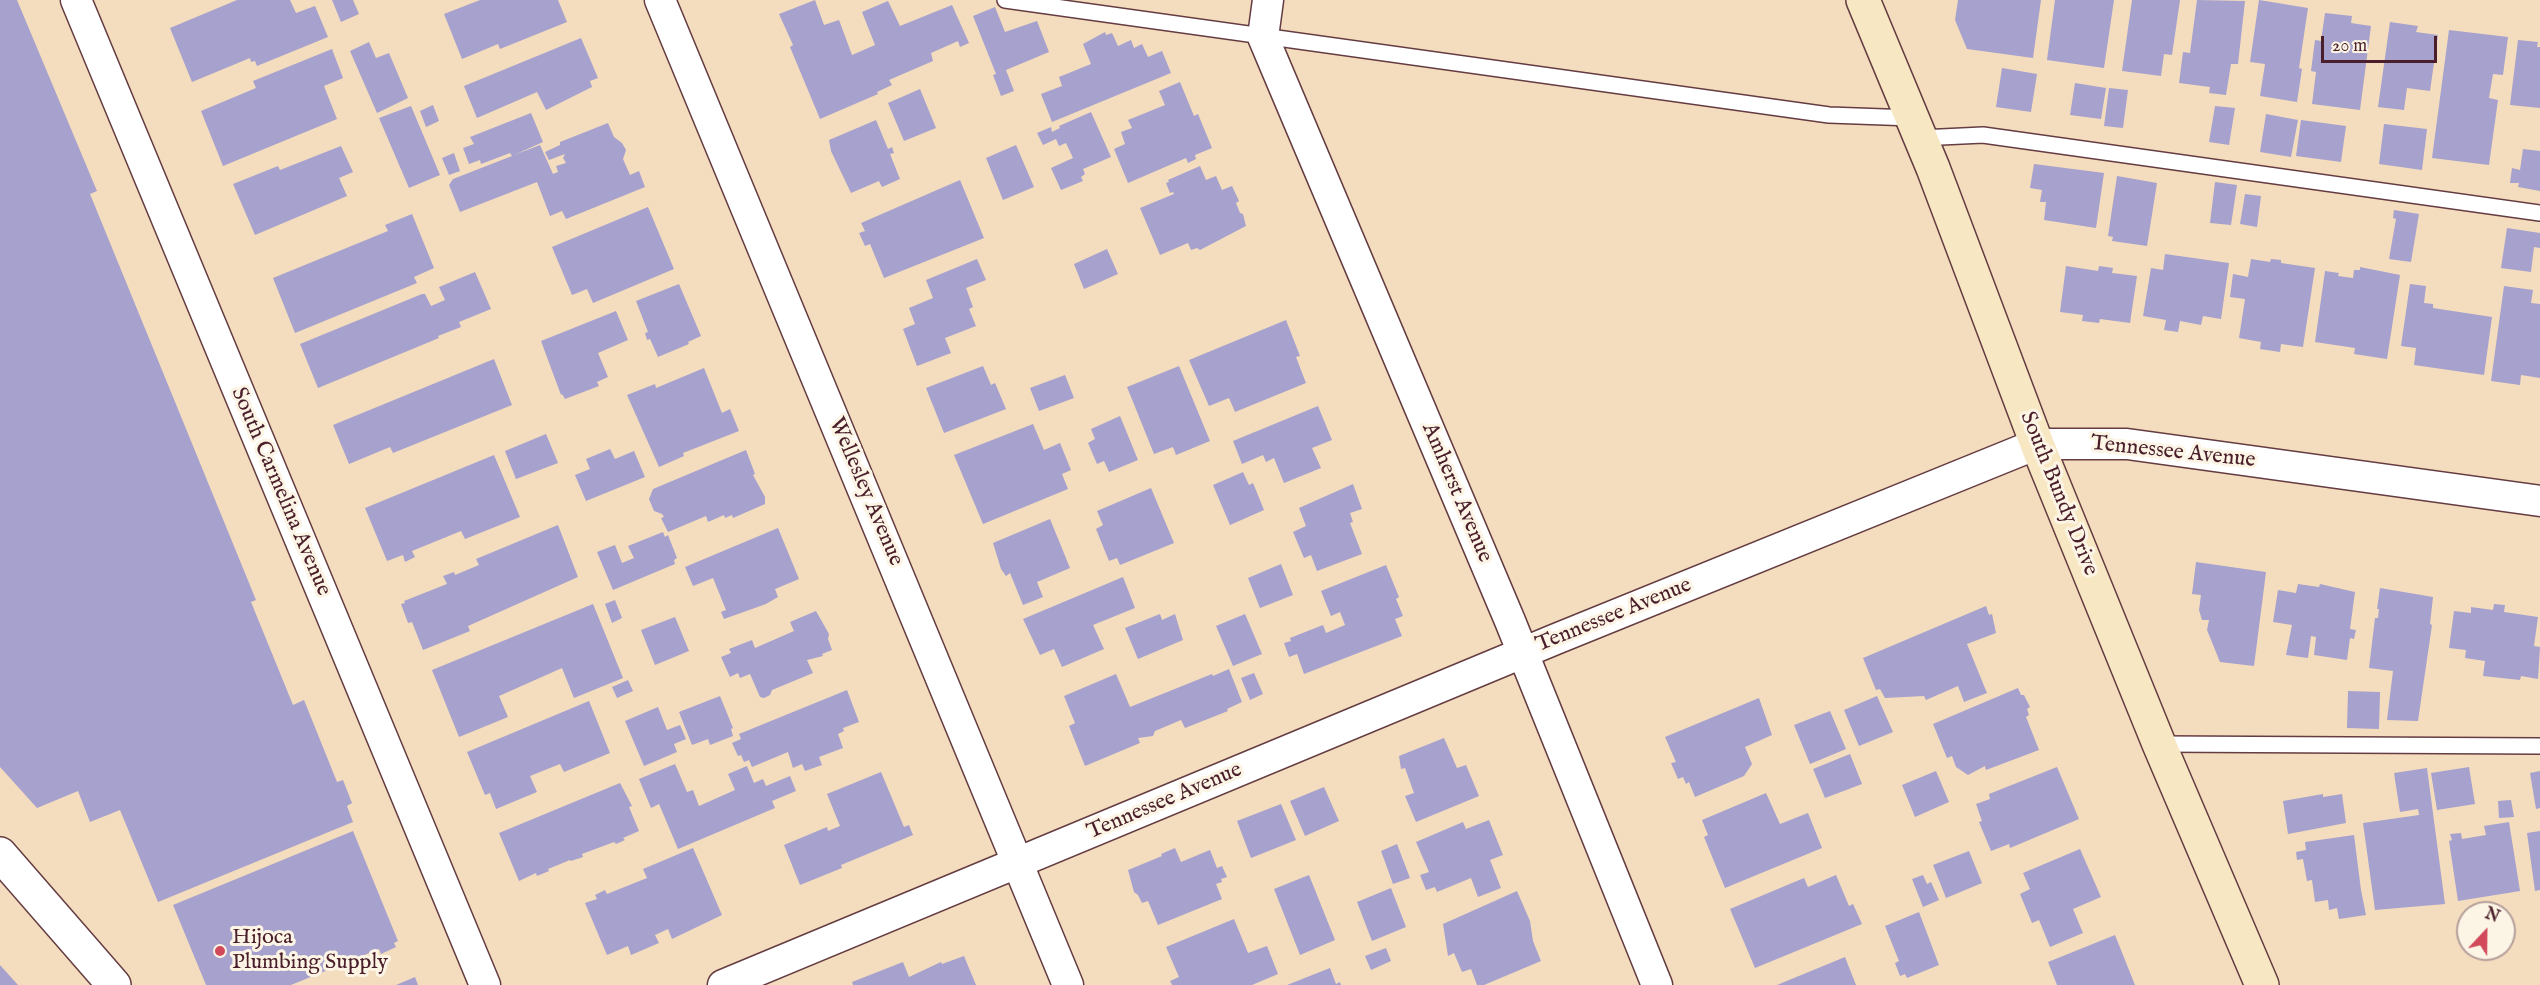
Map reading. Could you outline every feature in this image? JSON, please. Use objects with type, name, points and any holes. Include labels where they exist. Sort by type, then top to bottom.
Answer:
[{"type":"main road","name":"South Bundy Drive","points":[[1863,0],[1916,128],[2037,444],[2159,744],[2262,985]]},
{"type":"street","name":"South Carmelina Avenue","points":[[76,0],[485,985]]},
{"type":"street","name":"Wellesley Avenue","points":[[660,0],[1068,985]]},
{"type":"street","points":[[1263,36],[1268,0]]},
{"type":"street","name":"Amherst Avenue","points":[[1263,36],[1524,653],[1657,985]]},
{"type":"street","name":"Tennessee Avenue","points":[[723,985],[1524,653],[2037,444],[2127,444],[2540,501]]},
{"type":"street","points":[[0,854],[114,985]]},
{"type":"lane","points":[[1005,0],[2540,213]]},
{"type":"lane","points":[[2159,744],[2540,746]]},
{"type":"building","points":[[0,0],[17,0],[97,191],[90,194],[256,600],[251,602],[293,705],[304,700],[337,782],[343,780],[352,803],[347,806],[353,822],[158,902],[120,810],[90,822],[78,791],[37,808],[0,767]]},
{"type":"building","points":[[237,0],[290,0],[296,13],[315,6],[328,37],[257,66],[255,61],[251,62],[250,58],[192,82],[170,28]]},
{"type":"building","points":[[332,0],[353,0],[359,14],[341,22]]},
{"type":"building","points":[[480,0],[558,0],[567,22],[500,49],[498,44],[462,59],[444,14]]},
{"type":"building","points":[[815,0],[824,25],[839,20],[852,55],[875,45],[862,12],[888,1],[900,26],[952,5],[969,43],[960,47],[958,41],[931,53],[933,61],[889,80],[892,85],[877,92],[878,94],[820,119],[779,14]]},
{"type":"building","points":[[1958,0],[2041,0],[2033,58],[1967,49],[1955,20]]},
{"type":"building","points":[[2055,0],[2114,0],[2104,68],[2047,60]]},
{"type":"building","points":[[2132,0],[2180,0],[2172,55],[2164,54],[2161,76],[2122,71]]},
{"type":"building","points":[[2197,0],[2245,1],[2238,64],[2231,64],[2226,95],[2209,93],[2210,87],[2179,83],[2183,52],[2190,53]]},
{"type":"building","points":[[2259,0],[2308,8],[2299,68],[2302,69],[2297,102],[2260,96],[2265,64],[2250,62]]},
{"type":"building","points":[[995,7],[1005,32],[1037,21],[1049,52],[1006,70],[1014,91],[1001,96],[993,75],[996,74],[973,16]]},
{"type":"building","points":[[2325,13],[2352,16],[2351,23],[2371,26],[2360,110],[2312,104],[2316,72],[2311,71],[2315,40],[2321,41]]},
{"type":"building","points":[[2390,22],[2418,26],[2416,32],[2438,35],[2430,91],[2407,88],[2404,110],[2378,107]]},
{"type":"building","points":[[2449,30],[2508,37],[2503,75],[2493,74],[2489,98],[2498,100],[2489,165],[2432,158]]},
{"type":"building","points":[[1105,32],[1106,35],[1112,33],[1118,46],[1131,40],[1134,48],[1142,44],[1148,57],[1162,51],[1171,73],[1052,122],[1041,94],[1062,86],[1059,77],[1091,64],[1083,44]]},
{"type":"building","points":[[581,38],[598,78],[590,81],[592,87],[546,110],[537,92],[477,118],[464,86]]},
{"type":"building","points":[[2518,40],[2538,42],[2537,47],[2540,47],[2540,108],[2510,105]]},
{"type":"building","points":[[369,42],[376,58],[389,53],[408,98],[377,113],[350,51]]},
{"type":"building","points":[[332,49],[343,78],[324,86],[337,119],[223,166],[201,111],[256,88],[253,81]]},
{"type":"building","points":[[2002,68],[2037,74],[2031,112],[1996,107]]},
{"type":"building","points":[[1180,82],[1194,116],[1198,114],[1212,148],[1195,155],[1196,159],[1188,163],[1186,158],[1128,183],[1114,149],[1125,144],[1121,132],[1132,128],[1128,120],[1165,105],[1159,91]]},
{"type":"building","points":[[2075,83],[2106,88],[2101,119],[2070,115]]},
{"type":"building","points":[[2109,88],[2128,90],[2123,128],[2104,126]]},
{"type":"building","points":[[920,89],[936,128],[904,141],[888,103]]},
{"type":"building","points":[[433,105],[439,121],[426,127],[420,111]]},
{"type":"building","points":[[411,106],[440,175],[409,188],[379,118]]},
{"type":"building","points":[[2215,106],[2235,108],[2229,145],[2209,142]]},
{"type":"building","points":[[1091,112],[1111,157],[1083,169],[1085,174],[1081,177],[1083,181],[1061,190],[1051,168],[1073,158],[1066,143],[1059,146],[1056,139],[1043,145],[1037,133],[1051,127],[1052,132],[1060,128],[1059,126]]},
{"type":"building","points":[[531,113],[543,142],[514,155],[540,145],[553,174],[558,172],[556,166],[566,163],[563,158],[565,154],[549,160],[545,152],[560,145],[560,142],[608,123],[614,137],[622,143],[626,150],[623,159],[630,175],[639,171],[645,187],[566,219],[562,211],[550,216],[537,182],[460,212],[449,185],[453,179],[512,156],[510,153],[481,164],[480,160],[469,164],[463,148],[474,144],[470,137]]},
{"type":"building","points":[[2266,114],[2298,120],[2291,157],[2260,152]]},
{"type":"building","points":[[876,120],[888,149],[892,147],[894,153],[890,154],[900,179],[882,187],[879,181],[851,193],[831,151],[829,140]]},
{"type":"building","points":[[2301,120],[2346,126],[2341,162],[2296,156]]},
{"type":"building","points":[[2384,124],[2427,129],[2422,170],[2379,164]]},
{"type":"building","points":[[1016,145],[1034,187],[1003,200],[986,158]]},
{"type":"building","points":[[341,146],[353,172],[339,178],[347,196],[255,235],[233,184],[278,166],[280,170]]},
{"type":"building","points":[[2523,149],[2540,151],[2540,191],[2518,187],[2519,183],[2510,183],[2512,168],[2520,170]]},
{"type":"building","points":[[454,153],[460,171],[449,175],[442,158]]},
{"type":"building","points":[[2034,164],[2104,173],[2096,228],[2044,220],[2046,202],[2040,202],[2042,190],[2030,188]]},
{"type":"building","points":[[1200,166],[1206,180],[1216,176],[1222,190],[1232,186],[1239,201],[1236,203],[1240,213],[1243,214],[1246,226],[1200,250],[1197,248],[1191,250],[1188,243],[1160,255],[1140,208],[1174,194],[1170,193],[1166,183],[1169,182],[1168,180]]},
{"type":"building","points":[[2117,176],[2157,183],[2147,246],[2112,241],[2113,237],[2108,236]]},
{"type":"building","points":[[960,180],[984,238],[884,278],[870,244],[865,246],[859,233],[865,231],[861,223]]},
{"type":"building","points":[[2215,182],[2237,185],[2231,225],[2210,223]]},
{"type":"building","points":[[2245,194],[2261,196],[2257,227],[2240,224]]},
{"type":"building","points":[[648,207],[674,269],[593,303],[587,289],[572,295],[552,247]]},
{"type":"building","points":[[2394,210],[2419,214],[2411,262],[2389,259],[2396,219],[2393,218]]},
{"type":"building","points":[[412,214],[434,268],[414,277],[417,283],[295,333],[273,278],[388,231],[385,225]]},
{"type":"building","points":[[2507,228],[2540,233],[2540,248],[2534,247],[2531,272],[2501,268]]},
{"type":"building","points":[[1107,249],[1118,274],[1084,289],[1074,264]]},
{"type":"building","points":[[2165,254],[2229,263],[2221,319],[2203,316],[2201,325],[2180,321],[2178,332],[2164,330],[2166,320],[2143,316],[2151,268],[2163,270]]},
{"type":"building","points":[[977,259],[986,280],[966,288],[973,307],[969,309],[976,326],[945,338],[951,353],[917,366],[903,329],[915,324],[909,308],[933,298],[926,280]]},
{"type":"building","points":[[2251,259],[2270,262],[2271,259],[2281,260],[2281,263],[2315,268],[2303,347],[2281,344],[2280,352],[2260,349],[2261,342],[2239,338],[2245,299],[2230,297],[2233,274],[2248,277]]},
{"type":"building","points":[[2066,266],[2098,271],[2099,266],[2113,268],[2112,273],[2137,276],[2130,323],[2100,319],[2099,323],[2082,321],[2083,315],[2060,312]]},
{"type":"building","points":[[2360,267],[2400,275],[2387,359],[2354,354],[2355,348],[2315,342],[2325,271],[2353,278],[2354,270],[2360,270]]},
{"type":"building","points":[[475,272],[491,309],[459,322],[461,327],[438,336],[439,338],[318,388],[300,344],[422,294],[425,294],[431,306],[445,300],[439,287]]},
{"type":"building","points":[[679,284],[701,336],[688,342],[689,344],[658,357],[650,339],[647,340],[645,333],[648,332],[636,301]]},
{"type":"building","points":[[2410,284],[2426,286],[2424,303],[2433,304],[2433,308],[2492,317],[2484,375],[2414,365],[2416,348],[2401,346]]},
{"type":"building","points":[[2504,286],[2533,290],[2531,303],[2540,304],[2540,378],[2521,375],[2520,385],[2491,381]]},
{"type":"building","points":[[616,311],[628,340],[598,353],[608,377],[597,382],[599,386],[565,399],[561,395],[541,341]]},
{"type":"building","points":[[1286,320],[1300,356],[1296,357],[1306,383],[1235,412],[1229,398],[1209,406],[1189,360]]},
{"type":"building","points":[[494,359],[512,405],[393,453],[390,447],[349,464],[333,425]]},
{"type":"building","points":[[983,366],[991,385],[995,383],[1006,409],[944,433],[926,388]]},
{"type":"building","points":[[1179,366],[1210,441],[1176,455],[1173,447],[1154,454],[1127,387]]},
{"type":"building","points":[[704,368],[722,413],[730,409],[739,431],[683,453],[684,456],[659,467],[627,395],[655,384],[656,388]]},
{"type":"building","points":[[1065,375],[1074,398],[1039,411],[1030,388]]},
{"type":"building","points":[[1318,406],[1332,440],[1312,448],[1321,468],[1284,483],[1274,458],[1266,462],[1263,455],[1242,464],[1233,441]]},
{"type":"building","points":[[1120,416],[1138,460],[1109,472],[1104,461],[1097,464],[1088,443],[1095,439],[1091,429]]},
{"type":"building","points":[[1033,424],[1044,450],[1060,443],[1071,470],[1062,474],[1068,489],[983,524],[954,455]]},
{"type":"building","points":[[546,434],[558,463],[516,479],[505,451]]},
{"type":"building","points":[[610,449],[615,459],[634,451],[645,477],[586,501],[575,475],[590,469],[586,459]]},
{"type":"building","points":[[746,450],[755,474],[753,475],[765,497],[765,504],[733,518],[732,515],[725,518],[724,515],[708,522],[706,516],[668,532],[661,518],[664,517],[654,511],[649,499],[653,489]]},
{"type":"building","points":[[494,455],[520,517],[465,539],[461,531],[412,551],[415,557],[405,562],[403,555],[387,561],[365,508]]},
{"type":"building","points":[[1243,472],[1249,485],[1253,483],[1264,510],[1230,525],[1213,485]]},
{"type":"building","points":[[1353,484],[1362,509],[1350,513],[1353,522],[1350,523],[1362,554],[1317,571],[1311,555],[1304,558],[1293,532],[1306,526],[1299,508]]},
{"type":"building","points":[[1151,488],[1174,543],[1120,565],[1117,558],[1109,561],[1096,529],[1103,525],[1097,511]]},
{"type":"building","points":[[1050,519],[1070,568],[1037,582],[1043,597],[1023,605],[1010,573],[1006,576],[1001,569],[993,543]]},
{"type":"building","points":[[558,525],[578,577],[468,626],[470,631],[423,650],[412,622],[408,623],[401,604],[405,603],[404,601],[447,584],[443,576],[454,572],[455,575],[479,565],[476,559]]},
{"type":"building","points":[[778,528],[799,579],[775,589],[778,597],[766,604],[724,619],[721,612],[726,610],[713,578],[693,586],[685,567]]},
{"type":"building","points":[[663,532],[665,537],[668,535],[677,558],[674,560],[675,564],[613,590],[597,552],[615,545],[622,563],[634,558],[628,546]]},
{"type":"building","points":[[2196,562],[2266,572],[2254,666],[2220,662],[2207,630],[2209,620],[2202,620],[2199,610],[2201,595],[2192,594]]},
{"type":"building","points":[[1281,564],[1293,595],[1260,608],[1248,578]]},
{"type":"building","points":[[1386,565],[1399,597],[1396,599],[1403,616],[1395,619],[1402,636],[1304,674],[1297,654],[1289,657],[1284,643],[1291,641],[1290,638],[1323,625],[1326,633],[1345,625],[1340,612],[1331,616],[1321,591]]},
{"type":"building","points":[[1123,577],[1135,608],[1093,625],[1104,649],[1062,667],[1054,649],[1040,655],[1023,619]]},
{"type":"building","points":[[2298,584],[2319,587],[2320,584],[2355,592],[2350,629],[2356,630],[2354,639],[2350,638],[2347,660],[2314,655],[2316,637],[2311,636],[2308,658],[2286,655],[2292,625],[2273,622],[2278,590],[2296,593]]},
{"type":"building","points":[[2380,588],[2433,597],[2430,624],[2432,625],[2418,721],[2387,720],[2393,671],[2369,668],[2375,618],[2378,618]]},
{"type":"building","points":[[615,600],[622,618],[612,623],[605,604]]},
{"type":"building","points":[[593,604],[623,678],[574,698],[562,668],[499,696],[508,717],[459,737],[432,670]]},
{"type":"building","points":[[2494,604],[2505,605],[2504,612],[2538,617],[2534,646],[2540,647],[2538,679],[2521,676],[2520,680],[2483,676],[2485,661],[2465,658],[2466,650],[2449,648],[2454,611],[2471,613],[2471,607],[2493,610]]},
{"type":"building","points":[[1986,606],[1989,615],[1992,614],[1996,633],[1967,644],[1987,693],[1964,702],[1958,686],[1926,700],[1924,696],[1885,698],[1880,689],[1876,690],[1863,658]]},
{"type":"building","points":[[816,611],[829,634],[828,639],[832,650],[822,654],[823,656],[807,660],[813,673],[772,690],[770,695],[764,698],[760,697],[750,674],[740,678],[738,673],[730,677],[721,657],[731,653],[729,649],[752,640],[755,648],[794,631],[790,622]]},
{"type":"building","points":[[1160,614],[1162,620],[1175,614],[1183,640],[1138,659],[1125,628]]},
{"type":"building","points":[[1245,614],[1262,654],[1233,666],[1216,626]]},
{"type":"building","points":[[675,617],[689,651],[655,665],[641,630]]},
{"type":"building","points":[[1229,669],[1242,702],[1227,709],[1228,711],[1185,728],[1181,720],[1155,731],[1153,736],[1138,738],[1140,743],[1085,766],[1069,726],[1075,723],[1064,696],[1116,674],[1130,707]]},
{"type":"building","points":[[1254,673],[1263,694],[1250,700],[1241,678]]},
{"type":"building","points":[[628,680],[633,691],[617,698],[612,687]]},
{"type":"building","points":[[2018,688],[2030,707],[2027,709],[2029,715],[2026,717],[2039,750],[1986,770],[1985,766],[1968,775],[1956,767],[1952,756],[1947,758],[1933,724]]},
{"type":"building","points":[[847,690],[859,722],[843,728],[844,731],[838,734],[843,748],[819,757],[822,765],[805,771],[802,764],[793,768],[788,752],[752,767],[749,760],[744,762],[741,755],[738,756],[732,743],[741,739],[739,734]]},
{"type":"building","points":[[2348,691],[2380,692],[2379,729],[2347,728]]},
{"type":"building","points":[[720,696],[733,728],[731,729],[733,736],[710,745],[708,739],[692,745],[679,712]]},
{"type":"building","points":[[1877,696],[1893,732],[1859,746],[1844,710]]},
{"type":"building","points":[[1759,698],[1772,735],[1745,747],[1752,764],[1744,776],[1695,797],[1689,782],[1686,784],[1683,777],[1678,779],[1671,763],[1676,762],[1665,737]]},
{"type":"building","points":[[589,701],[610,753],[564,772],[560,764],[530,776],[537,792],[496,809],[490,793],[485,795],[467,752]]},
{"type":"building","points":[[658,707],[667,730],[680,725],[686,739],[674,744],[677,752],[644,766],[625,721]]},
{"type":"building","points":[[1830,711],[1846,749],[1810,764],[1794,725]]},
{"type":"building","points":[[1444,738],[1457,768],[1466,765],[1479,796],[1416,822],[1405,796],[1414,793],[1405,768],[1401,769],[1399,756]]},
{"type":"building","points":[[1850,754],[1862,784],[1825,798],[1813,769]]},
{"type":"building","points":[[675,764],[687,792],[693,790],[699,806],[735,790],[728,774],[747,766],[754,783],[763,779],[766,786],[790,776],[796,791],[772,801],[775,808],[678,849],[659,804],[651,808],[639,779]]},
{"type":"building","points":[[2057,767],[2079,819],[2010,848],[2009,844],[1991,851],[1979,822],[1982,821],[1976,804],[1990,799],[1989,794]]},
{"type":"building","points":[[2469,767],[2475,804],[2437,810],[2431,773]]},
{"type":"building","points":[[2427,768],[2445,904],[2375,910],[2363,823],[2419,815],[2418,809],[2400,812],[2394,773]]},
{"type":"building","points":[[1936,771],[1949,802],[1915,817],[1902,785]]},
{"type":"building","points":[[2540,771],[2540,808],[2536,809],[2530,773]]},
{"type":"building","points":[[881,772],[904,827],[909,825],[913,835],[800,885],[784,845],[827,827],[828,831],[840,826],[827,794]]},
{"type":"building","points":[[620,783],[632,806],[629,807],[639,831],[616,844],[614,842],[582,854],[583,857],[519,881],[499,833]]},
{"type":"building","points":[[1324,787],[1339,821],[1305,836],[1290,801]]},
{"type":"building","points":[[1766,793],[1780,824],[1808,813],[1822,848],[1725,888],[1704,837],[1708,835],[1702,820]]},
{"type":"building","points":[[2323,794],[2323,797],[2342,794],[2346,823],[2288,834],[2283,801]]},
{"type":"building","points":[[2511,800],[2514,817],[2499,818],[2498,801]]},
{"type":"building","points":[[1281,804],[1296,840],[1251,858],[1237,821]]},
{"type":"building","points":[[1489,820],[1503,855],[1490,860],[1501,888],[1478,897],[1471,878],[1437,892],[1435,887],[1426,890],[1420,875],[1429,872],[1416,842],[1463,822],[1466,829]]},
{"type":"building","points":[[2509,822],[2520,891],[2458,901],[2449,841],[2452,840],[2450,834],[2461,833],[2462,839],[2486,835],[2484,826]]},
{"type":"building","points":[[353,831],[398,941],[394,943],[396,947],[381,954],[379,949],[291,985],[206,985],[173,905]]},
{"type":"building","points":[[2540,831],[2540,890],[2535,891],[2527,833]]},
{"type":"building","points":[[2354,835],[2366,915],[2339,919],[2337,908],[2329,910],[2328,900],[2315,902],[2312,880],[2307,881],[2303,859],[2297,860],[2296,852],[2306,850],[2305,842]]},
{"type":"building","points":[[1397,844],[1410,878],[1393,884],[1381,851]]},
{"type":"building","points":[[693,848],[722,915],[672,939],[668,929],[655,935],[659,943],[631,955],[628,946],[607,955],[585,903],[597,899],[595,895],[605,890],[607,894],[647,878],[643,869]]},
{"type":"building","points":[[1175,848],[1181,862],[1210,850],[1217,868],[1222,866],[1227,877],[1216,884],[1222,899],[1158,925],[1148,901],[1142,903],[1134,892],[1128,870]]},
{"type":"building","points":[[2080,849],[2101,897],[2073,909],[2083,933],[2050,947],[2039,920],[2032,923],[2020,894],[2030,889],[2023,873]]},
{"type":"building","points":[[1969,851],[1982,883],[1946,898],[1933,865]]},
{"type":"building","points":[[1309,875],[1335,940],[1300,955],[1274,889]]},
{"type":"building","points":[[1836,875],[1849,906],[1853,904],[1862,924],[1755,968],[1730,909],[1804,878],[1808,887]]},
{"type":"building","points":[[1923,875],[1927,884],[1931,882],[1939,900],[1923,907],[1912,879]]},
{"type":"building","points":[[1391,888],[1406,927],[1372,941],[1357,902]]},
{"type":"building","points":[[1517,891],[1530,921],[1533,941],[1541,961],[1484,985],[1477,985],[1471,969],[1462,972],[1454,953],[1448,956],[1443,924]]},
{"type":"building","points":[[1919,912],[1939,965],[1907,978],[1905,974],[1900,976],[1895,963],[1899,961],[1885,926]]},
{"type":"building","points":[[1234,919],[1248,953],[1267,946],[1278,974],[1252,985],[1172,985],[1170,981],[1179,977],[1166,947]]},
{"type":"building","points":[[2115,935],[2135,985],[2057,985],[2048,962]]},
{"type":"building","points":[[1386,948],[1391,961],[1371,970],[1365,956]]},
{"type":"building","points":[[964,956],[976,985],[853,985],[852,982],[903,962],[909,977],[941,962],[942,964]]},
{"type":"building","points":[[1845,957],[1856,985],[1777,985]]},
{"type":"building","points":[[0,965],[18,985],[0,985]]},
{"type":"building","points":[[1330,968],[1336,984],[1340,982],[1341,985],[1287,985]]},
{"type":"building","points":[[415,977],[418,985],[396,985]]},
{"type":"place","name":"Hijoca Plumbing Supply","points":[[220,951]]}]
